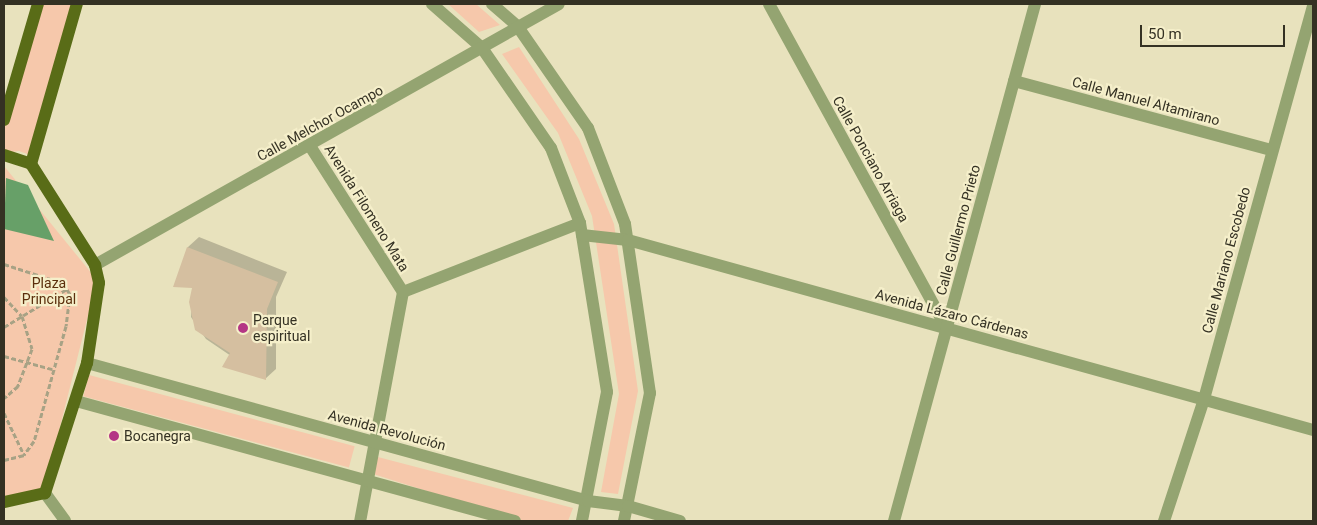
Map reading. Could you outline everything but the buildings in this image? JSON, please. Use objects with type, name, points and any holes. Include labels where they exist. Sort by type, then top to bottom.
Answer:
[{"type":"main road","points":[[4,120],[38,4]]},
{"type":"main road","points":[[31,164],[77,4]]},
{"type":"main road","points":[[4,155],[31,164],[95,265],[99,283],[87,363],[45,494],[4,502]]},
{"type":"street","points":[[432,4],[482,48],[551,148],[581,229],[607,392],[588,501],[582,521]]},
{"type":"street","points":[[492,4],[518,27],[588,128],[628,240],[650,393],[624,521]]},
{"type":"street","name":"Calle Melchor Ocampo","points":[[95,265],[310,146],[559,4]]},
{"type":"street","name":"Calle Ponciano Arriaga","points":[[769,4],[946,329]]},
{"type":"street","name":"Calle Guillermo Prieto","points":[[894,521],[1035,4]]},
{"type":"street","name":"Calle Mariano Escobedo","points":[[1164,521],[1204,399],[1271,150],[1313,6]]},
{"type":"street","name":"Calle Manuel Altamirano","points":[[1014,81],[1271,150]]},
{"type":"street","name":"Avenida Filomeno Mata","points":[[310,146],[403,292],[373,442],[360,521]]},
{"type":"street","points":[[403,292],[581,229]]},
{"type":"street","name":"Avenida Lázaro Cárdenas","points":[[581,229],[628,240],[1313,430]]},
{"type":"street","name":"Avenida Revolución","points":[[87,363],[588,501],[628,506],[680,521]]},
{"type":"street","points":[[76,401],[515,521]]},
{"type":"street","points":[[45,494],[65,521]]},
{"type":"path","points":[[4,264],[64,283],[71,304],[34,441],[24,455],[4,460]]},
{"type":"path","points":[[4,327],[67,289]]},
{"type":"path","points":[[4,298],[22,316],[29,330],[29,362],[18,386],[4,398]]},
{"type":"path","points":[[4,356],[52,369]]},
{"type":"path","points":[[4,413],[24,455]]},
{"type":"green space","points":[[39,4],[76,4],[33,156],[19,151],[4,153],[4,124]]},
{"type":"green space","points":[[448,4],[476,4],[500,25],[479,32]]},
{"type":"green space","points":[[519,47],[579,139],[614,224],[638,391],[618,494],[601,492],[619,394],[592,216],[558,133],[502,54]]},
{"type":"green space","name":"Plaza Principal","points":[[4,166],[97,280],[44,490],[4,496]]},
{"type":"green space","points":[[89,375],[355,446],[349,467],[83,396]]},
{"type":"green space","points":[[374,456],[573,508],[568,521],[521,521],[370,473]]},
{"type":"shaded area","points":[[6,178],[28,185],[54,241],[4,229]]},
{"type":"place","name":"Parque espiritual","points":[[243,328]]},
{"type":"place","name":"Bocanegra","points":[[114,436]]}]
